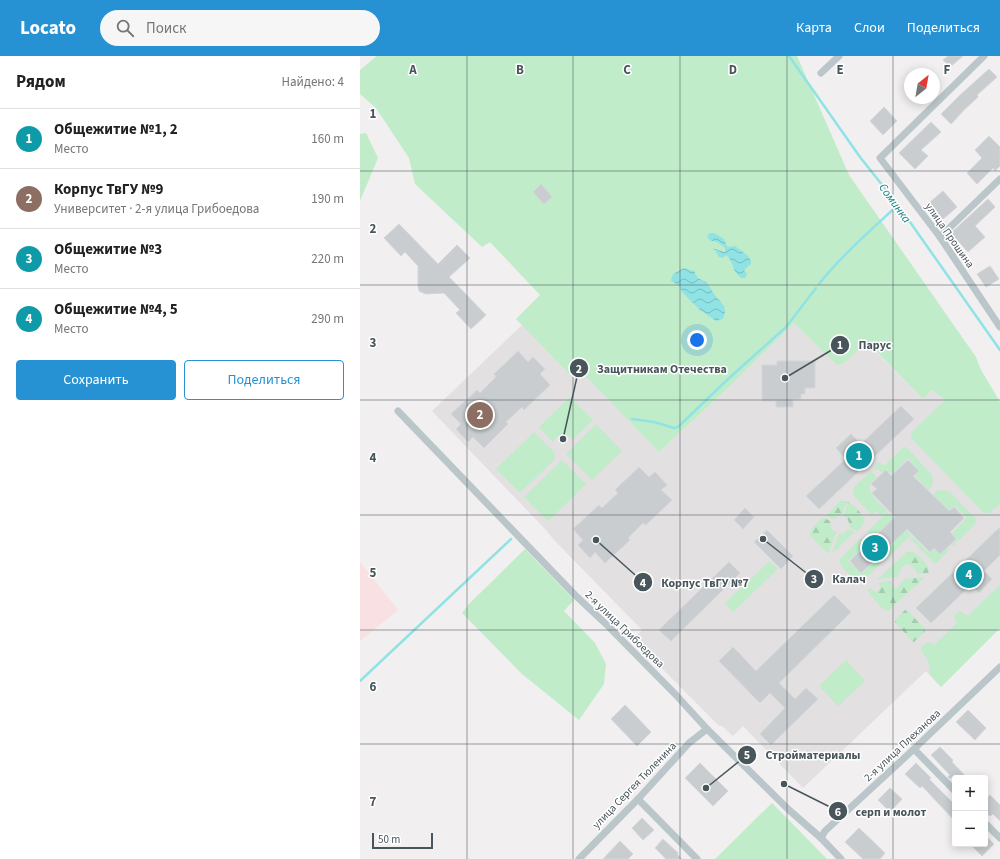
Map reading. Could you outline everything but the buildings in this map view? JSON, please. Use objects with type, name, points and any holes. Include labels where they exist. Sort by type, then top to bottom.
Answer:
[{"type":"street","points":[[821,73],[839,56]]},
{"type":"street","name":"улица Прошина","points":[[984,56],[880,158],[940,237],[1000,327]]},
{"type":"street","points":[[940,237],[1000,179]]},
{"type":"street","name":"2-я улица Грибоедова","points":[[398,410],[575,595],[609,627],[789,810],[841,859]]},
{"type":"street","name":"2-я улица Плеханова","points":[[820,838],[825,831],[1000,667]]},
{"type":"street","name":"улица Сергея Тюленина","points":[[579,859],[689,743],[708,729]]},
{"type":"street","points":[[914,749],[952,788]]},
{"type":"street","points":[[638,798],[696,859]]},
{"type":"street","points":[[988,825],[1000,838]]},
{"type":"shaded area","points":[[794,323],[837,365],[843,364],[866,342],[922,398],[932,390],[945,400],[1000,477],[1000,628],[941,687],[926,671],[803,788],[743,726],[733,736],[722,726],[719,726],[633,639],[642,630],[554,540],[432,411],[522,325],[571,376],[581,370],[659,452],[727,389]]},
{"type":"shaded area","points":[[360,562],[398,610],[360,641]]},
{"type":"green space","points":[[377,56],[797,56],[849,175],[976,357],[980,368],[1000,402],[1000,504],[989,513],[984,513],[912,439],[911,433],[945,400],[932,390],[923,399],[867,342],[843,364],[837,365],[794,323],[727,389],[659,452],[581,371],[571,376],[516,319],[540,295],[490,242],[482,247],[415,184],[409,158],[376,108],[360,94],[360,70]]},
{"type":"green space","points":[[366,133],[378,158],[360,201],[360,134]]},
{"type":"green space","points":[[570,397],[593,420],[573,440],[571,437],[560,435],[553,442],[539,427]]},
{"type":"green space","points":[[596,424],[622,451],[592,480],[566,454]]},
{"type":"green space","points":[[534,432],[555,453],[554,460],[520,493],[496,469]]},
{"type":"green space","points":[[904,447],[906,447],[932,475],[933,485],[928,490],[915,476],[920,471],[908,458],[892,474],[887,469],[882,473],[878,469],[876,471],[874,468],[879,462],[882,465],[885,465]]},
{"type":"green space","points":[[562,460],[586,484],[548,521],[524,497]]},
{"type":"green space","points":[[871,471],[877,477],[870,484],[872,495],[887,511],[881,516],[876,511],[872,515],[854,496],[853,491],[855,486]]},
{"type":"green space","points":[[938,490],[949,491],[976,519],[976,523],[953,546],[951,545],[957,539],[952,533],[967,518],[954,505],[948,511],[933,495]]},
{"type":"green space","points":[[842,500],[847,502],[841,516],[833,519],[826,516],[839,502]]},
{"type":"green space","points":[[848,502],[858,510],[865,520],[857,531],[849,527],[848,521],[844,516]]},
{"type":"green space","points":[[887,512],[911,535],[889,557],[884,552],[902,534],[889,522],[872,538],[867,532]]},
{"type":"green space","points":[[823,518],[831,521],[831,528],[836,533],[828,554],[810,535],[810,532],[816,523]]},
{"type":"green space","points":[[848,529],[854,532],[835,551],[832,552],[839,534],[844,533]]},
{"type":"green space","points":[[912,536],[929,553],[934,549],[940,554],[947,548],[949,550],[935,564],[910,538]]},
{"type":"green space","points":[[861,538],[867,543],[848,561],[861,574],[880,556],[884,560],[868,577],[861,582],[858,582],[853,579],[843,568],[840,559]]},
{"type":"green space","points":[[525,549],[574,600],[564,611],[595,643],[606,664],[604,684],[579,720],[522,674],[462,613],[469,604]]},
{"type":"green space","points":[[910,551],[916,554],[924,562],[928,568],[928,573],[917,574],[914,568],[907,564],[903,566],[897,577],[878,579],[906,553]]},
{"type":"green space","points":[[770,561],[778,569],[733,612],[725,603]]},
{"type":"green space","points":[[925,577],[889,610],[886,611],[880,606],[868,590],[871,588],[877,592],[881,587],[878,583],[890,581],[894,588],[898,588],[904,579]]},
{"type":"green space","points":[[1000,585],[1000,628],[941,687],[929,674],[929,664],[921,651],[922,646],[929,642],[934,645],[957,623],[954,617],[956,613],[960,611],[968,616]]},
{"type":"green space","points":[[906,609],[925,629],[925,631],[914,642],[895,622],[895,620]]},
{"type":"green space","points":[[846,660],[865,681],[838,706],[819,686]]},
{"type":"green space","points":[[772,803],[827,859],[715,859]]},
{"type":"water","points":[[710,233],[714,233],[724,239],[727,246],[735,246],[748,256],[751,264],[744,270],[747,274],[745,278],[741,278],[737,274],[731,261],[726,255],[723,258],[719,257],[712,248],[725,252],[725,248],[717,242],[709,240],[707,236]]},
{"type":"water","points":[[684,268],[694,271],[698,278],[707,283],[724,306],[725,312],[723,319],[716,321],[700,310],[682,292],[679,286],[671,280],[673,274]]},
{"type":"waterway","name":"Соминка","points":[[789,56],[860,157],[898,205],[1000,350]]},
{"type":"waterway","points":[[819,284],[847,253],[898,205]]},
{"type":"waterway","points":[[632,419],[654,422],[674,428],[678,427],[786,327],[816,288]]},
{"type":"waterway","points":[[360,681],[511,539]]},
{"type":"place","name":"Парус","points":[[785,378]]},
{"type":"place","name":"Корпус ТвГУ №9","points":[[480,415]]},
{"type":"place","name":"Защитникам Отечества","points":[[563,439]]},
{"type":"place","name":"Общежитие №1, 2","points":[[859,456]]},
{"type":"place","name":"Калач","points":[[763,539]]},
{"type":"place","name":"Корпус ТвГУ №7","points":[[596,540]]},
{"type":"place","name":"Общежитие №3","points":[[875,548]]},
{"type":"place","name":"Общежитие №4, 5","points":[[969,575]]},
{"type":"place","name":"серп и молот","points":[[784,784]]},
{"type":"place","name":"Стройматериалы","points":[[706,788]]}]
